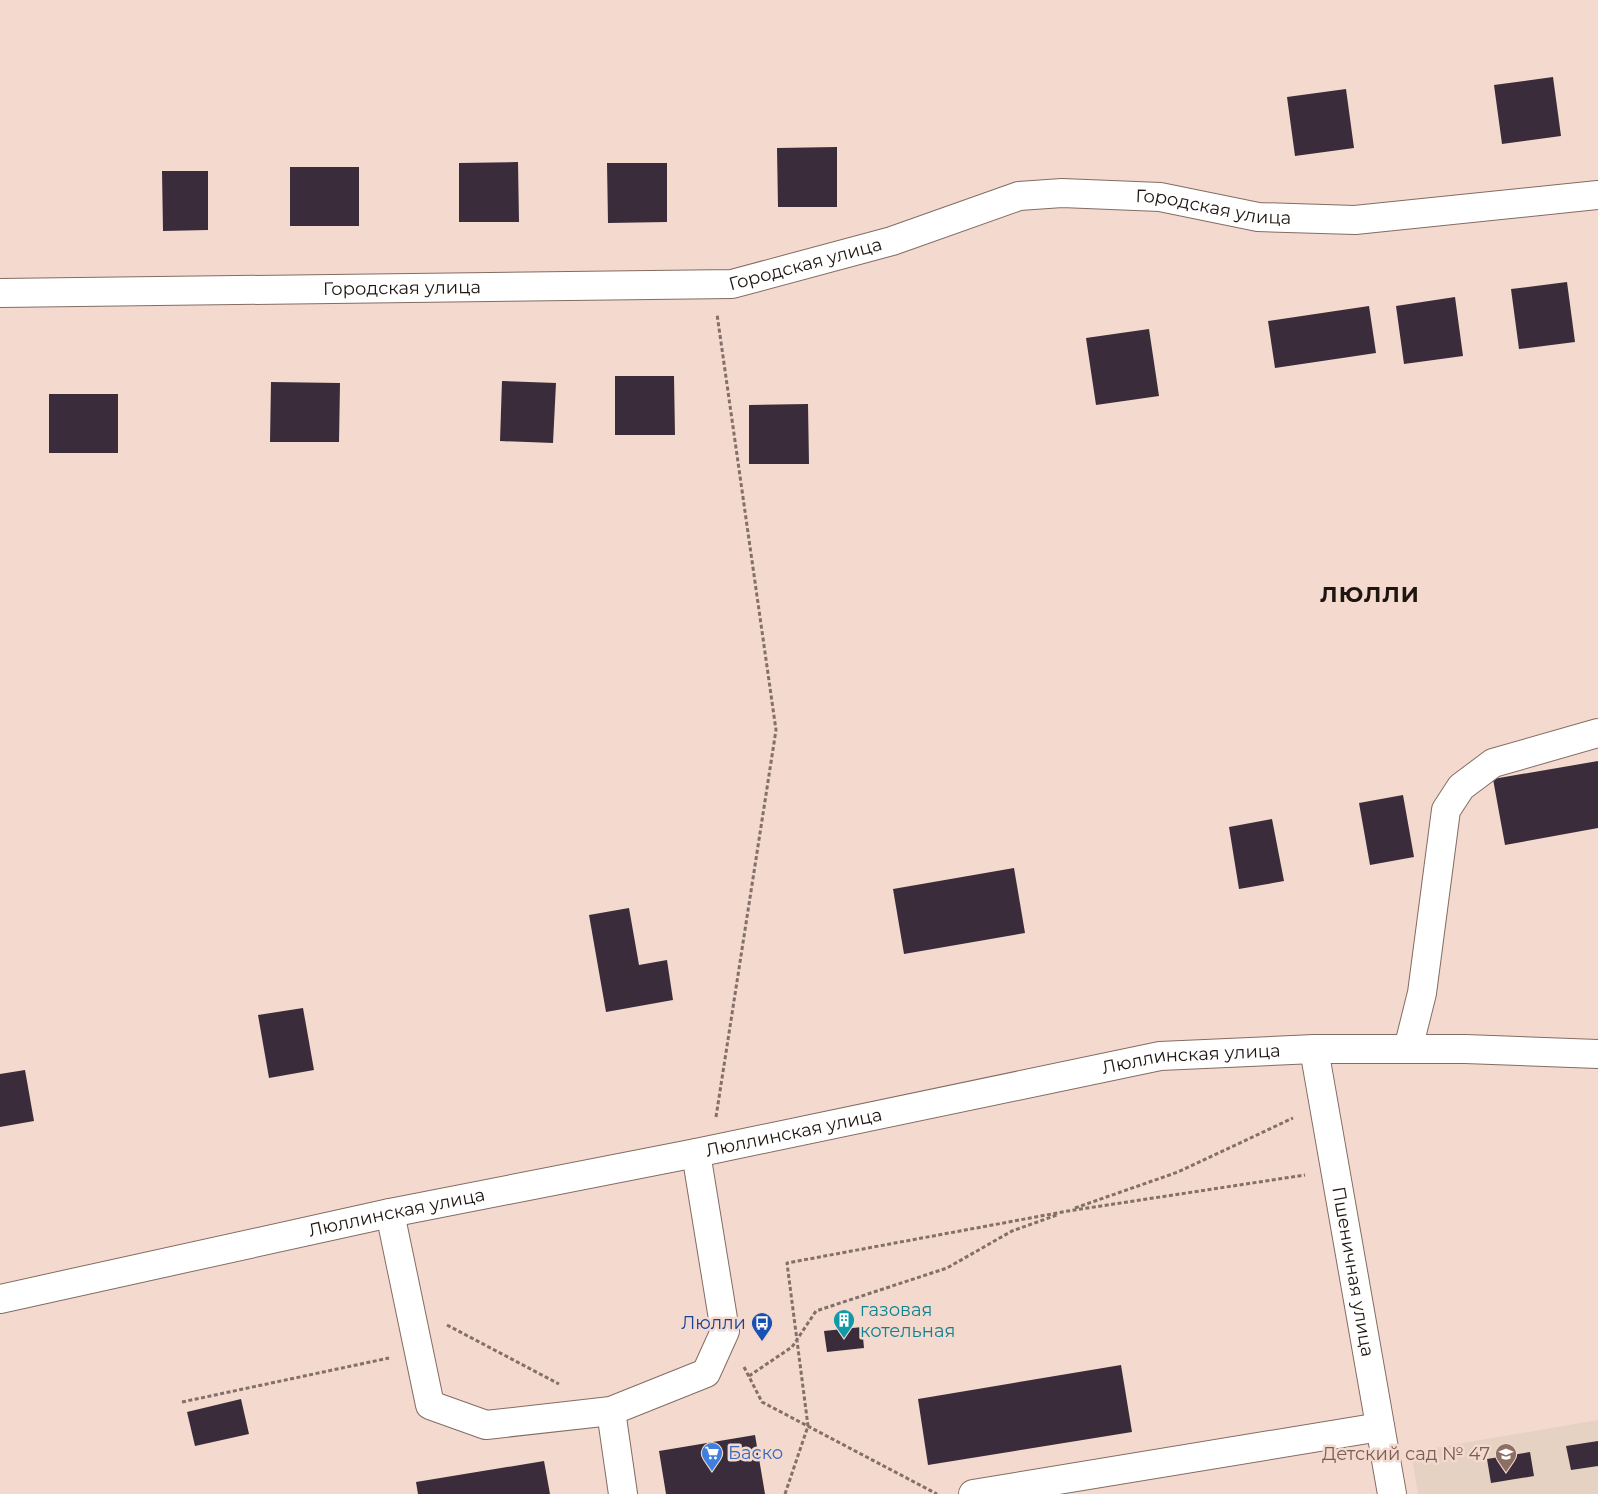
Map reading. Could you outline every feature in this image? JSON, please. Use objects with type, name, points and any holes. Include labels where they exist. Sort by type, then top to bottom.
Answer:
[{"type":"street","name":"Городская улица","points":[[0,293],[732,284],[892,241],[1019,196],[1062,193],[1160,197],[1258,217],[1355,220],[1598,195]]},
{"type":"street","points":[[1408,1049],[1422,992],[1446,810],[1461,787],[1493,763],[1598,733]]},
{"type":"street","name":"Люллинская улица","points":[[0,1299],[390,1213],[704,1151],[1160,1056],[1314,1049],[1466,1049],[1598,1054]]},
{"type":"street","name":"Пшеничная улица","points":[[1314,1049],[1392,1494]]},
{"type":"street","points":[[390,1213],[430,1405],[486,1425],[611,1411],[706,1373],[725,1331],[704,1151]]},
{"type":"street","points":[[611,1411],[624,1494]]},
{"type":"street","points":[[973,1494],[1380,1427]]},
{"type":"path","points":[[704,1151],[776,730],[712,284]]},
{"type":"path","points":[[748,1376],[792,1347],[816,1311],[947,1268],[1012,1231],[1178,1172],[1324,1103]]},
{"type":"path","points":[[785,1494],[808,1426],[787,1263],[1068,1211],[1336,1170]]},
{"type":"path","points":[[409,1305],[567,1388]]},
{"type":"path","points":[[725,1331],[762,1402],[937,1494]]},
{"type":"path","points":[[182,1402],[419,1352]]},
{"type":"shaded area","name":"Детский сад № 47","points":[[1598,1420],[1598,1494],[1418,1494],[1411,1452]]},
{"type":"building","points":[[1553,77],[1561,136],[1502,144],[1494,85]]},
{"type":"building","points":[[1346,89],[1354,148],[1295,156],[1287,97]]},
{"type":"building","points":[[837,147],[837,207],[778,207],[777,148]]},
{"type":"building","points":[[518,162],[519,222],[459,222],[459,163]]},
{"type":"building","points":[[607,163],[667,163],[667,222],[608,223]]},
{"type":"building","points":[[290,167],[359,167],[359,226],[290,226]]},
{"type":"building","points":[[162,171],[208,171],[208,230],[163,231]]},
{"type":"building","points":[[1567,282],[1575,342],[1519,349],[1511,289]]},
{"type":"building","points":[[1455,297],[1463,356],[1404,364],[1396,306]]},
{"type":"building","points":[[1369,306],[1376,353],[1275,368],[1268,321]]},
{"type":"building","points":[[1149,329],[1159,396],[1096,405],[1086,338]]},
{"type":"building","points":[[615,376],[674,376],[675,435],[615,435]]},
{"type":"building","points":[[502,381],[556,383],[553,443],[500,441]]},
{"type":"building","points":[[271,382],[340,383],[339,442],[270,442]]},
{"type":"building","points":[[49,394],[118,394],[118,453],[49,453]]},
{"type":"building","points":[[808,404],[809,464],[749,464],[749,405]]},
{"type":"building","points":[[1598,761],[1598,828],[1505,845],[1493,779]]},
{"type":"building","points":[[1403,795],[1414,857],[1370,865],[1359,803]]},
{"type":"building","points":[[1272,819],[1284,881],[1239,889],[1229,827]]},
{"type":"building","points":[[1014,868],[1025,933],[904,954],[893,889]]},
{"type":"building","points":[[629,908],[639,965],[667,960],[673,1000],[606,1012],[589,915]]},
{"type":"building","points":[[303,1008],[314,1070],[269,1078],[258,1015]]},
{"type":"building","points":[[25,1070],[34,1121],[0,1127],[0,1074]]},
{"type":"building","name":"газовая котельная","points":[[862,1327],[864,1348],[827,1352],[824,1331]]},
{"type":"building","points":[[1121,1365],[1132,1432],[928,1465],[918,1399]]},
{"type":"building","points":[[241,1399],[249,1434],[195,1446],[187,1412]]},
{"type":"building","name":"Баско","points":[[755,1435],[765,1494],[666,1494],[659,1451]]},
{"type":"building","points":[[1598,1441],[1598,1466],[1571,1470],[1566,1446]]},
{"type":"building","points":[[1530,1452],[1534,1476],[1491,1483],[1487,1459]]},
{"type":"building","points":[[544,1461],[550,1494],[418,1494],[416,1482]]},
{"type":"place","name":"газовая котельная","points":[[844,1339]]},
{"type":"place","name":"Люлли","points":[[762,1342]]},
{"type":"place","name":"Баско","points":[[712,1472]]},
{"type":"place","name":"Детский сад № 47","points":[[1506,1473]]},
{"type":"district","name":"ЛЮЛЛИ","points":[[1370,594]]}]
